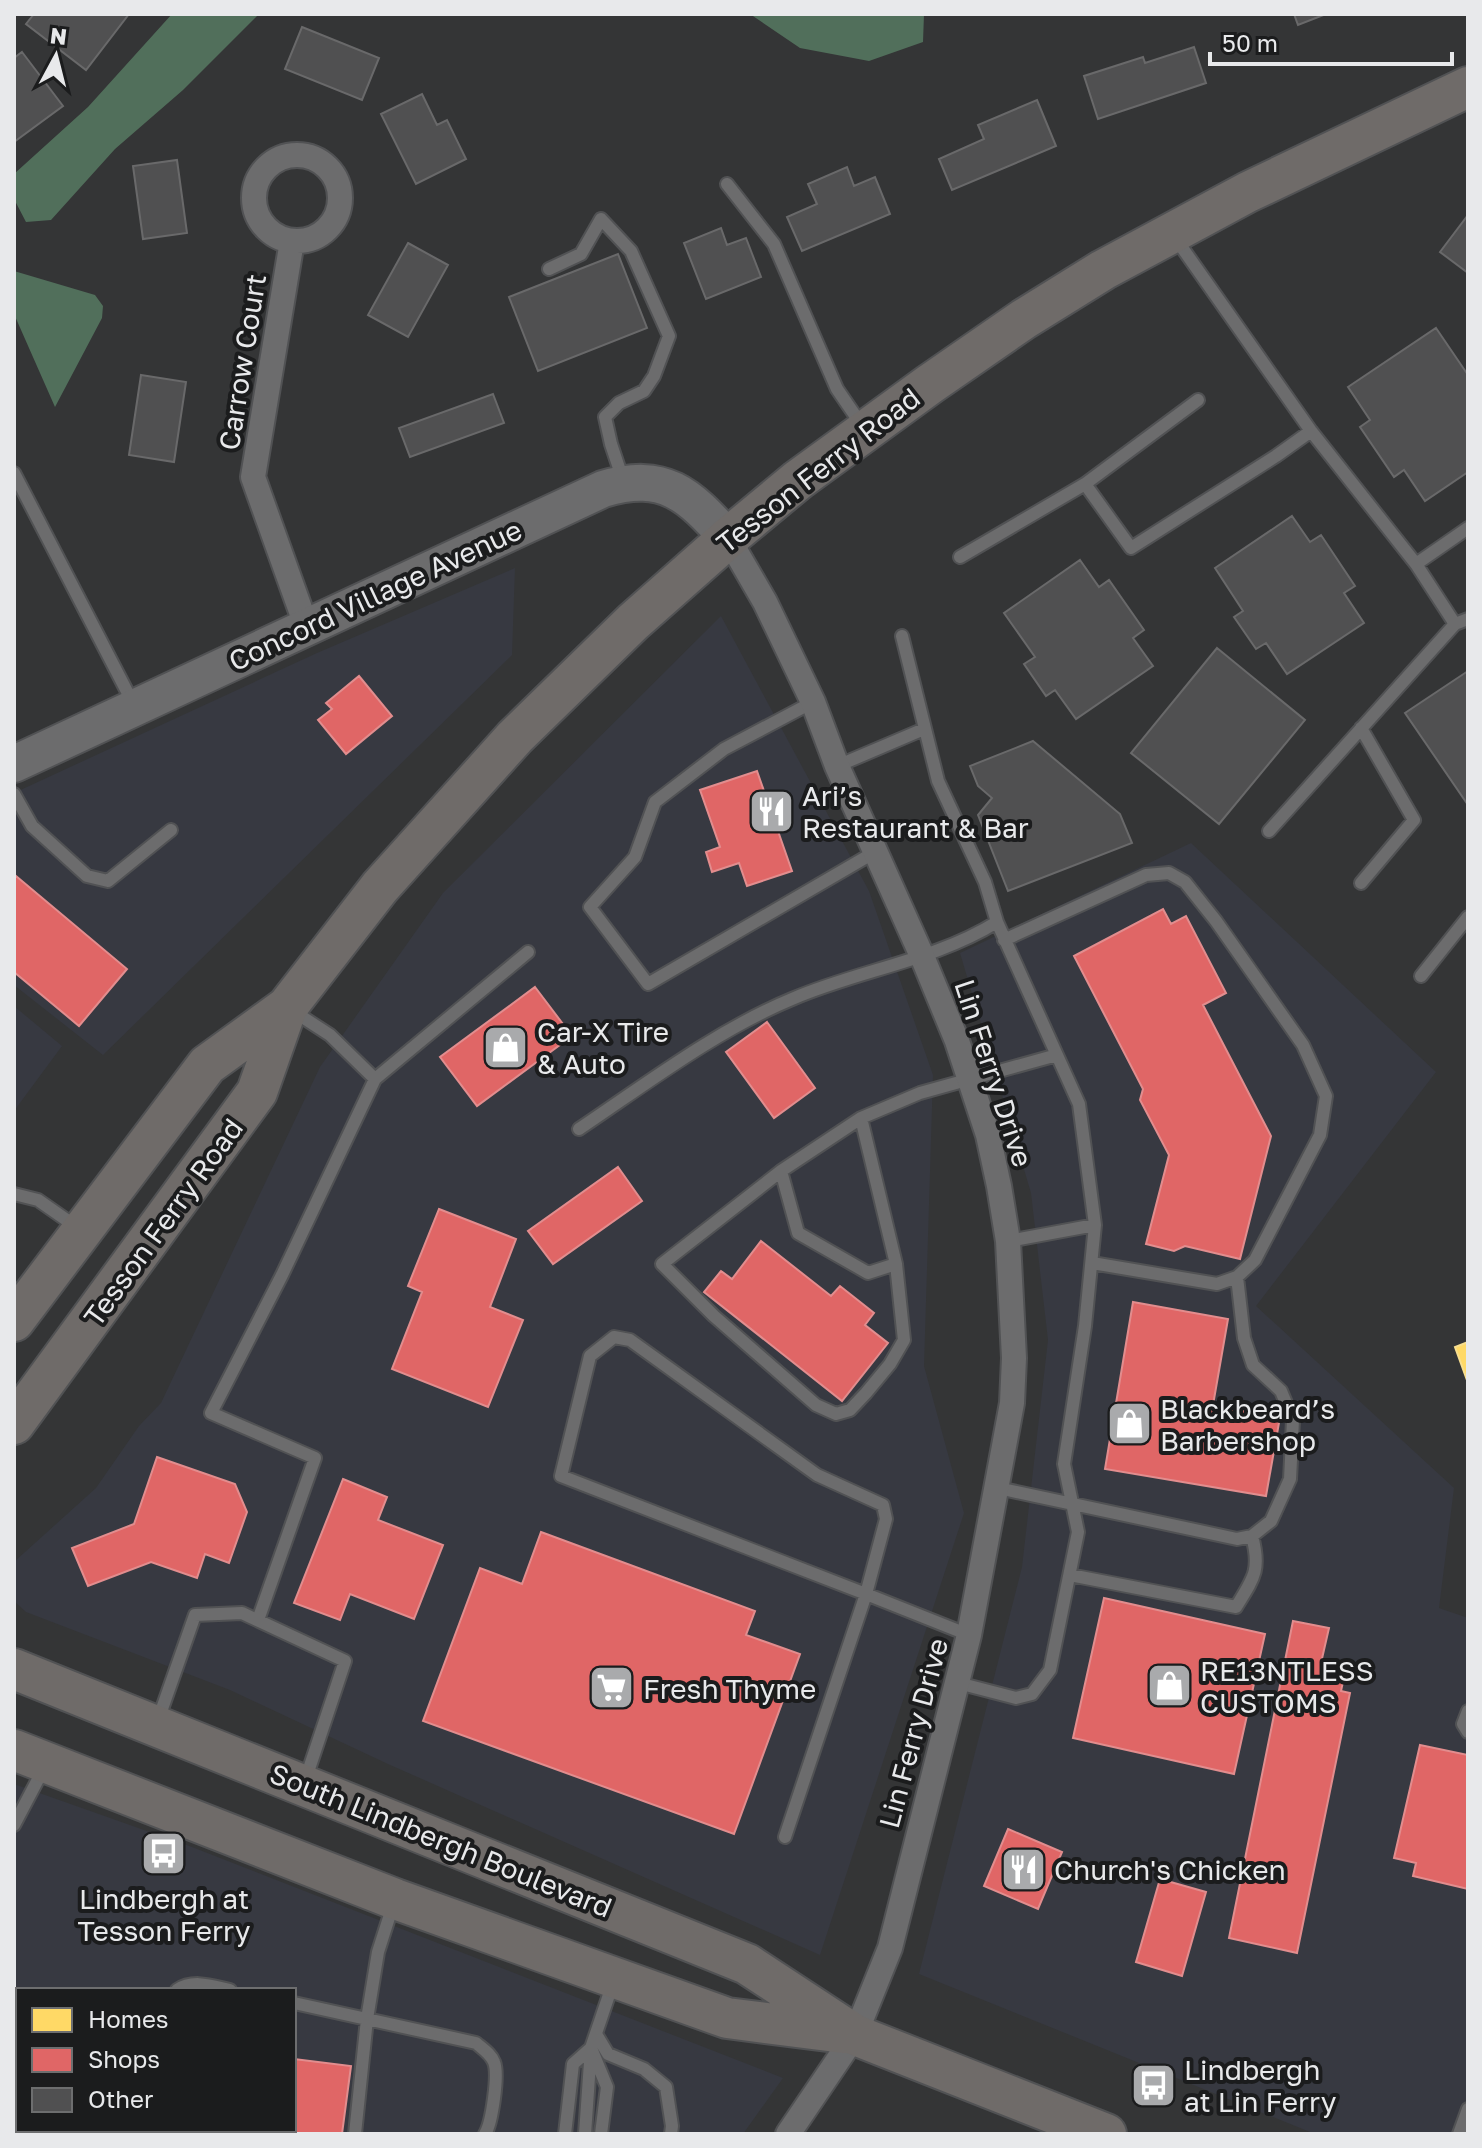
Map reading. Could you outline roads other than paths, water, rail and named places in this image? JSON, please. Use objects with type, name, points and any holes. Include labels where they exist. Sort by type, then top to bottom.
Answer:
[{"type":"main road","name":"Tesson Ferry Road","points":[[14,1321],[207,1065],[287,1007],[380,887],[515,737],[633,622],[728,538],[865,430],[1024,319],[1103,270],[1261,186],[1468,87]]},
{"type":"main road","name":"Tesson Ferry Road","points":[[14,1424],[257,1092],[287,1007]]},
{"type":"main road","name":"South Lindbergh Boulevard","points":[[16,1669],[747,1964],[855,2035],[1106,2134]]},
{"type":"main road","name":"South Lindbergh Boulevard","points":[[30,1757],[395,1899],[727,2018],[855,2035]]},
{"type":"street","name":"Carrow Court","points":[[292,241],[253,477],[307,628]]},
{"type":"street","name":"Concord Village Avenue","points":[[14,764],[568,505],[624,483],[664,485],[686,495],[728,538]]},
{"type":"street","name":"Lin Ferry Drive","points":[[728,538],[765,602],[813,702],[837,766],[922,956],[970,1080],[988,1135],[1008,1241],[1014,1358],[1012,1403],[969,1635],[890,1948],[855,2035],[788,2134]]},
{"type":"lane","points":[[727,184],[774,244],[837,389],[865,430]]},
{"type":"lane","points":[[549,269],[581,254],[601,219],[631,251],[669,336],[654,376],[644,391],[619,403],[605,417],[624,483]]},
{"type":"lane","points":[[1171,233],[1311,431],[1416,564],[1455,624]]},
{"type":"lane","points":[[960,557],[1085,484],[1198,400]]},
{"type":"lane","points":[[1085,484],[1131,548],[1311,431]]},
{"type":"lane","points":[[14,473],[135,707]]},
{"type":"lane","points":[[1416,564],[1468,528]]},
{"type":"lane","points":[[1269,831],[1455,624],[1468,619]]},
{"type":"lane","points":[[902,636],[938,781],[985,882],[1004,940],[1079,1104],[1095,1225],[1085,1326],[1064,1464],[1078,1532],[1050,1670],[1032,1694],[1016,1698],[958,1683]]},
{"type":"lane","points":[[813,702],[724,749],[655,802],[635,857],[590,907],[648,984],[875,852]]},
{"type":"lane","points":[[1361,728],[1414,820],[1361,883]]},
{"type":"lane","points":[[837,766],[924,729]]},
{"type":"lane","points":[[14,794],[32,826],[87,876],[108,881],[171,830]]},
{"type":"lane","points":[[1004,940],[1146,875],[1169,873],[1185,882],[1216,921],[1303,1045],[1326,1096],[1320,1135],[1255,1260],[1237,1277],[1217,1284],[1092,1263]]},
{"type":"lane","points":[[1421,976],[1468,917]]},
{"type":"lane","points":[[579,1129],[707,1044],[790,999],[968,940],[997,922]]},
{"type":"lane","points":[[258,1620],[315,1458],[211,1413],[282,1275],[375,1079],[528,952]]},
{"type":"lane","points":[[287,1007],[330,1035],[375,1079]]},
{"type":"lane","points":[[861,1118],[896,1264],[904,1340],[890,1364],[850,1410],[836,1414],[816,1405],[714,1316],[662,1264],[781,1171],[861,1118],[920,1093],[1057,1055]]},
{"type":"lane","points":[[781,1171],[798,1233],[868,1273],[896,1264]]},
{"type":"lane","points":[[14,1194],[38,1200],[82,1231]]},
{"type":"lane","points":[[1008,1241],[1095,1225]]},
{"type":"lane","points":[[998,1488],[1237,1539],[1252,1536],[1271,1521],[1290,1479],[1293,1420],[1281,1391],[1253,1365],[1244,1338],[1237,1277]]},
{"type":"lane","points":[[785,1837],[866,1594],[886,1519],[883,1505],[817,1475],[630,1340],[614,1337],[590,1356],[561,1476],[866,1594],[969,1635]]},
{"type":"lane","points":[[1070,1575],[1236,1607],[1251,1583],[1258,1561],[1252,1536]]},
{"type":"lane","points":[[156,1726],[195,1615],[242,1613],[345,1661],[304,1784]]},
{"type":"lane","points":[[1468,1711],[1463,1724],[1468,1732]]},
{"type":"lane","points":[[14,1825],[30,1757]]},
{"type":"lane","points":[[355,2134],[367,2019],[378,1952],[395,1899]]},
{"type":"lane","points":[[585,2134],[591,2048],[616,1977]]},
{"type":"lane","points":[[179,1988],[196,1983],[220,1988]]},
{"type":"lane","points":[[296,2003],[469,2041],[491,2055],[496,2067],[490,2122],[485,2134]]},
{"type":"lane","points":[[596,2034],[608,2054],[644,2069],[666,2087],[671,2134]]},
{"type":"lane","points":[[565,2134],[573,2064],[591,2048]]},
{"type":"lane","points":[[591,2048],[607,2087],[601,2134]]},
{"type":"lane","points":[[1459,2134],[1468,2109]]},
{"type":"place","name":"Ari’s Restaurant & Bar","points":[[771,811]]},
{"type":"place","name":"Car-X Tire & Auto","points":[[506,1047]]},
{"type":"place","name":"Blackbeard’s Barbershop","points":[[1129,1424]]},
{"type":"place","name":"RE13NTLESS CUSTOMS","points":[[1169,1686]]},
{"type":"place","name":"Fresh Thyme","points":[[612,1688]]},
{"type":"place","name":"Lindbergh at Tesson Ferry","points":[[164,1854]]},
{"type":"place","name":"Church's Chicken","points":[[1023,1869]]},
{"type":"place","name":"Lindbergh at Lin Ferry","points":[[1153,2085]]}]
